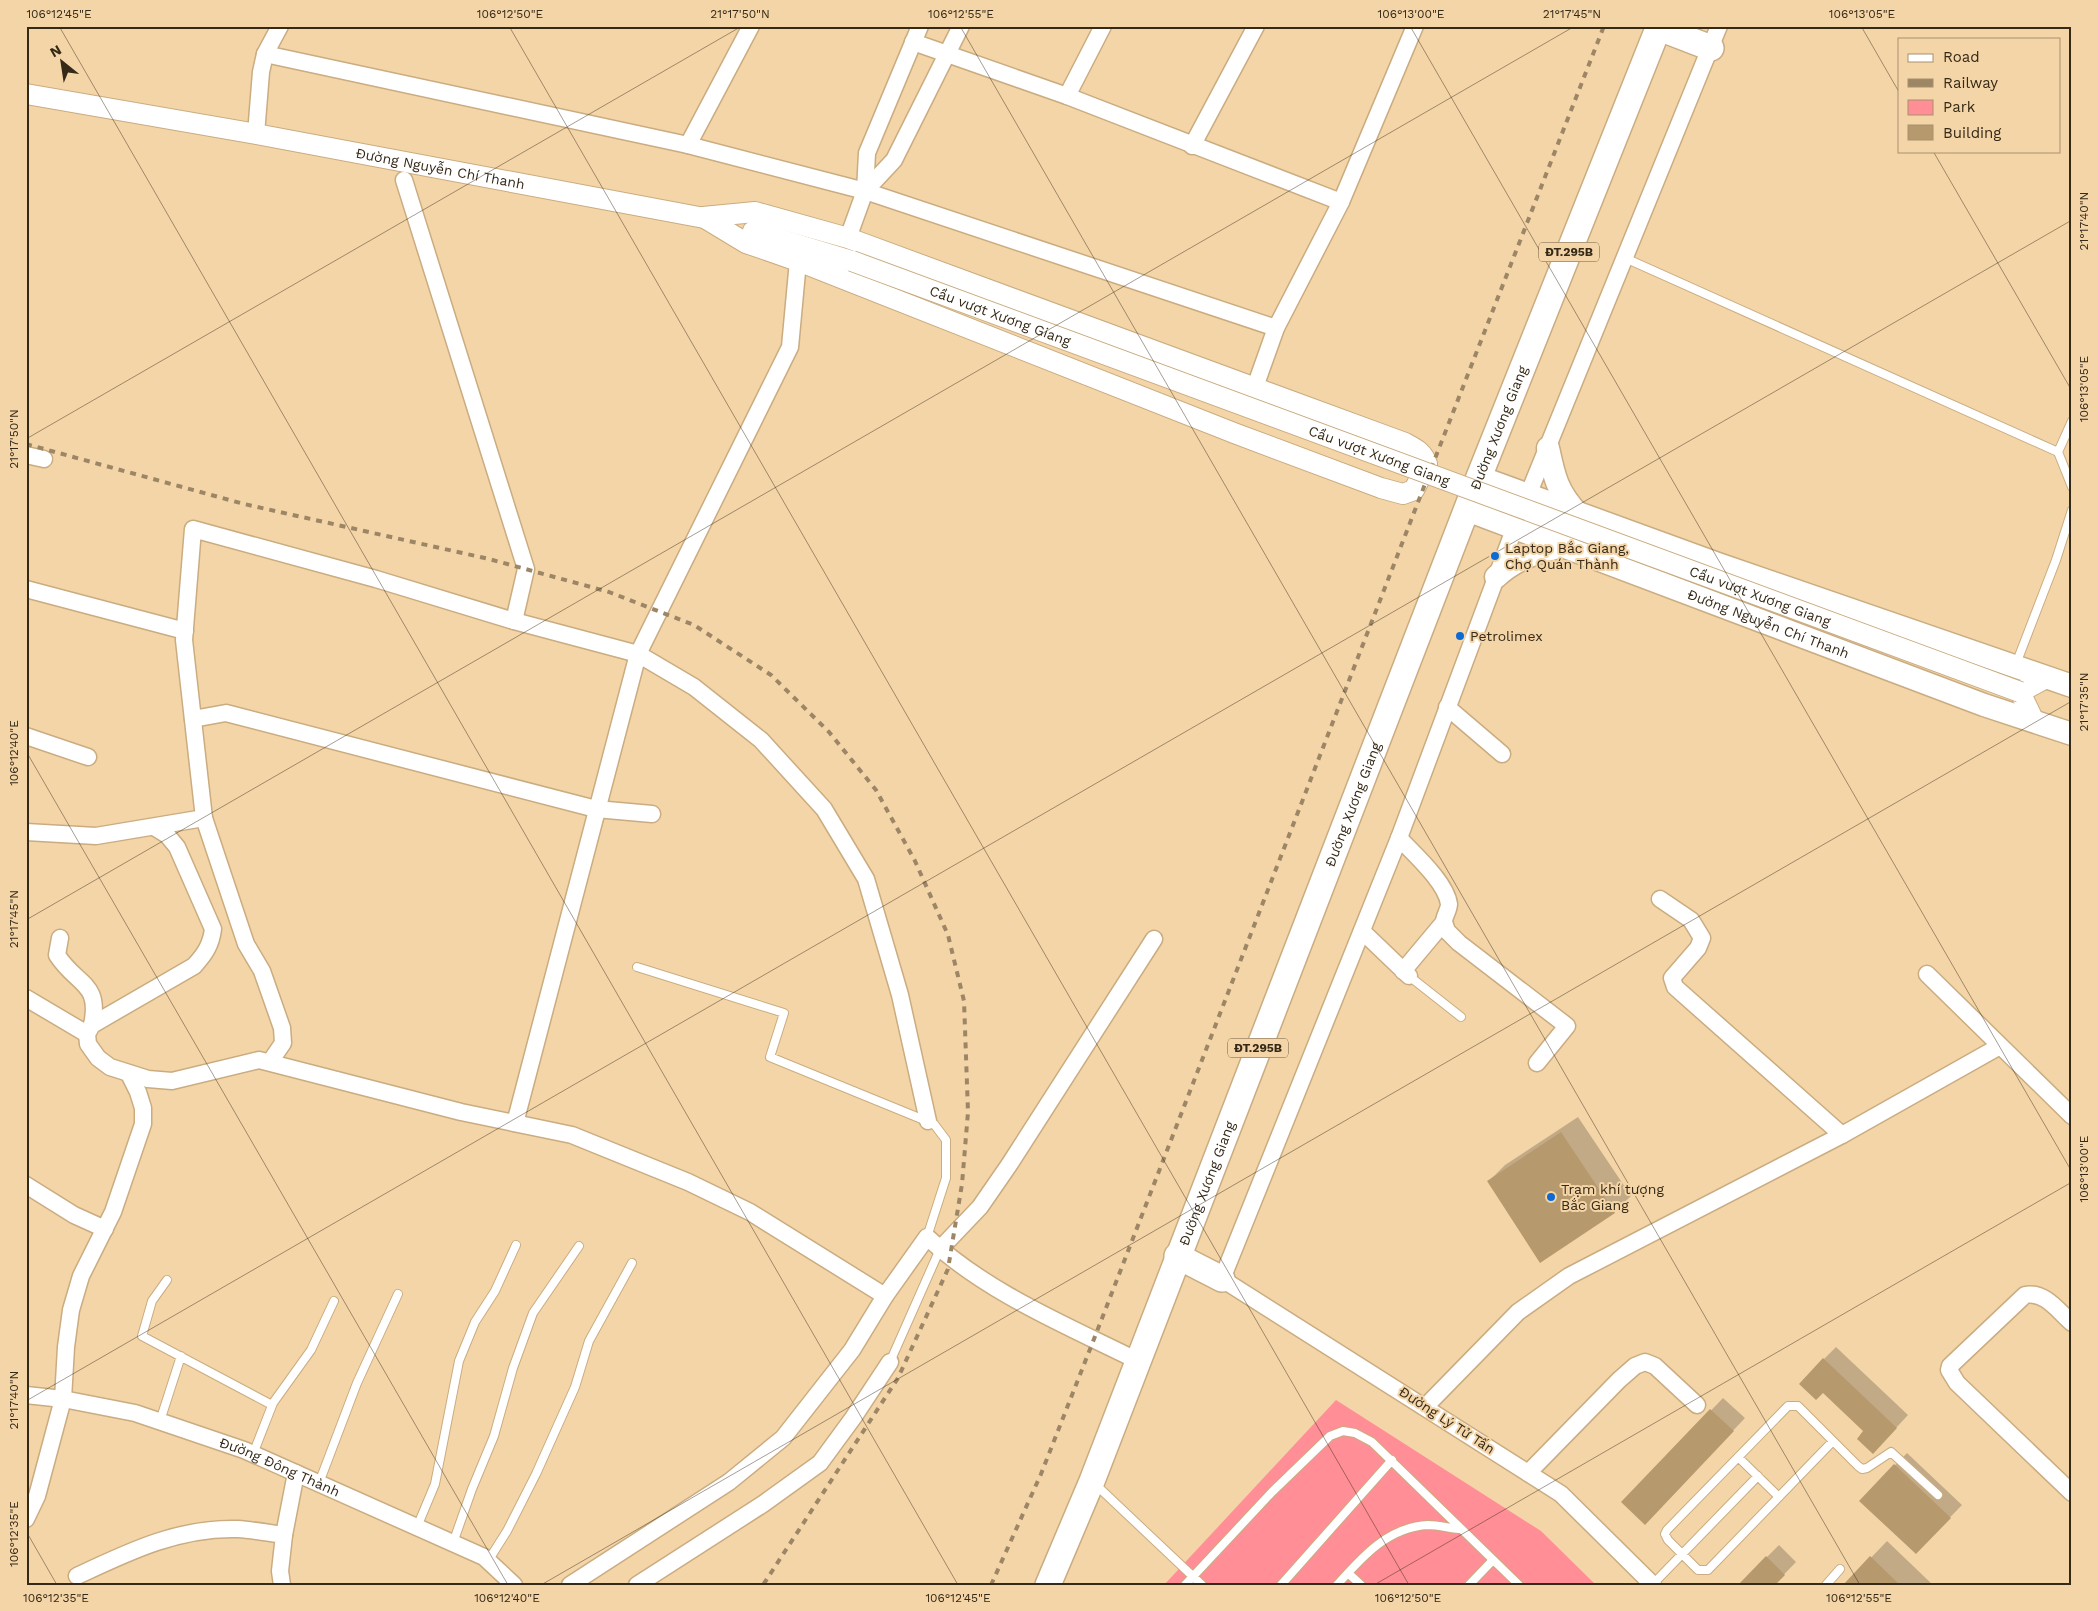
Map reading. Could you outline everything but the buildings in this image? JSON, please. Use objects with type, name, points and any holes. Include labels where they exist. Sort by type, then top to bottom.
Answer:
[{"type":"main road","points":[[1659,27],[1715,37]]},
{"type":"main road","name":"Đường Xương Giang","points":[[1048,1585],[1092,1482],[1479,477],[1659,27]]},
{"type":"main road","points":[[1548,448],[1555,480],[1571,511]]},
{"type":"main road","points":[[1479,477],[1528,496],[2072,686]]},
{"type":"main road","name":"Đường Nguyễn Chí Thanh","points":[[1467,510],[1984,705],[2072,734]]},
{"type":"main road","points":[[1496,578],[1516,561],[1558,544],[1543,523],[1547,514],[1571,511]]},
{"type":"main road","points":[[1178,1256],[1222,1279]]},
{"type":"street","points":[[256,134],[261,72],[265,54],[280,26]]},
{"type":"street","points":[[688,145],[751,26]]},
{"type":"street","points":[[848,238],[865,191],[867,153],[920,26]]},
{"type":"street","points":[[865,191],[894,160],[961,26]]},
{"type":"street","points":[[1067,96],[1102,26]]},
{"type":"street","points":[[1192,146],[1256,26]]},
{"type":"street","points":[[1234,433],[1255,387],[1276,328],[1342,202],[1415,26]]},
{"type":"street","points":[[1222,1279],[1362,931],[1515,527],[1715,37]]},
{"type":"street","points":[[913,42],[1067,96],[1192,146],[1342,202]]},
{"type":"street","points":[[265,54],[688,145],[865,191],[1276,328]]},
{"type":"street","name":"Đường Nguyễn Chí Thanh","points":[[26,94],[256,134],[703,217],[852,261]]},
{"type":"street","points":[[404,180],[526,570],[514,621]]},
{"type":"street","points":[[755,212],[848,238],[1255,387],[1418,450],[1428,464],[1414,490],[1403,494],[1234,433],[798,261],[746,243],[703,217],[755,212]]},
{"type":"street","points":[[514,1123],[638,654],[790,347],[798,261]]},
{"type":"street","name":"Cầu vượt Xương Giang","points":[[852,261],[2020,692]]},
{"type":"street","points":[[26,455],[44,460]]},
{"type":"street","points":[[270,1062],[283,1043],[282,1028],[262,971],[246,944],[204,818],[185,631],[193,529],[376,579],[514,621],[638,654],[694,687],[761,740],[824,809],[866,879],[900,995],[928,1122]]},
{"type":"street","points":[[26,589],[185,631]]},
{"type":"street","points":[[2034,721],[2020,692],[2048,677]]},
{"type":"street","points":[[1448,707],[1502,754]]},
{"type":"street","points":[[193,719],[226,712],[596,808],[652,814]]},
{"type":"street","points":[[26,736],[88,757]]},
{"type":"street","points":[[26,832],[96,836],[204,818]]},
{"type":"street","points":[[90,1030],[194,966],[205,954],[211,942],[213,929],[177,847],[167,835],[154,827]]},
{"type":"street","points":[[1362,931],[1406,974],[1444,922],[1449,906],[1447,898],[1436,879],[1398,838]]},
{"type":"street","points":[[1660,900],[1691,920],[1702,938],[1698,948],[1672,978],[1675,987],[1842,1135]]},
{"type":"street","points":[[1444,922],[1447,931],[1460,943],[1567,1026],[1537,1063]]},
{"type":"street","points":[[60,938],[57,955],[65,966],[92,991],[95,1010],[88,1044],[98,1058],[110,1067],[148,1079],[172,1081],[259,1060],[461,1112],[572,1135],[688,1182],[750,1212],[885,1296]]},
{"type":"street","points":[[940,1249],[980,1206],[999,1179],[1154,939]]},
{"type":"street","points":[[1927,974],[2072,1116]]},
{"type":"street","points":[[26,998],[90,1030]]},
{"type":"street","points":[[1426,1406],[1518,1312],[1569,1276],[1842,1135],[2000,1046]]},
{"type":"street","points":[[26,1519],[37,1496],[63,1399],[66,1347],[71,1310],[81,1276],[105,1229],[143,1124],[142,1108],[129,1074]]},
{"type":"street","points":[[26,1186],[74,1215],[105,1229]]},
{"type":"street","points":[[570,1585],[729,1482],[783,1438],[852,1350],[885,1296],[928,1237],[950,1258],[1019,1302],[1138,1361]]},
{"type":"street","name":"Đường Lý Tử Tấn","points":[[1222,1279],[1426,1406],[1561,1494],[1653,1584]]},
{"type":"street","points":[[2072,1323],[2045,1298],[2034,1294],[2025,1295],[1950,1366],[1949,1370],[1957,1382],[2072,1493]]},
{"type":"street","points":[[637,1585],[763,1504],[820,1463],[890,1362]]},
{"type":"street","points":[[1528,1473],[1635,1366],[1645,1362],[1655,1366],[1697,1405]]},
{"type":"street","name":"Đường Đông Thành","points":[[26,1395],[63,1399],[135,1413],[253,1454],[484,1557],[514,1585]]},
{"type":"street","points":[[282,1585],[280,1571],[284,1535],[296,1473]]},
{"type":"street","points":[[77,1576],[133,1549],[172,1536],[237,1529],[284,1535]]},
{"type":"lane","points":[[1625,258],[2058,452],[2072,487]]},
{"type":"lane","points":[[2058,452],[2072,421]]},
{"type":"lane","points":[[2015,666],[2056,560],[2072,510]]},
{"type":"lane","points":[[637,967],[784,1013],[770,1057],[934,1124],[946,1140],[946,1178],[928,1237]]},
{"type":"lane","points":[[1406,974],[1461,1017]]},
{"type":"lane","points":[[417,1527],[435,1484],[459,1361],[475,1322],[494,1291],[516,1245]]},
{"type":"lane","points":[[453,1543],[472,1488],[494,1436],[513,1368],[533,1313],[579,1246]]},
{"type":"lane","points":[[890,1362],[940,1249]]},
{"type":"lane","points":[[488,1561],[507,1531],[536,1474],[576,1387],[589,1341],[632,1263]]},
{"type":"lane","points":[[168,1280],[152,1301],[142,1336],[272,1405]]},
{"type":"lane","points":[[319,1484],[357,1383],[398,1294]]},
{"type":"lane","points":[[253,1454],[272,1405],[312,1350],[334,1301]]},
{"type":"lane","points":[[160,1421],[181,1356]]},
{"type":"lane","points":[[1833,1441],[1708,1570],[1698,1570],[1668,1540],[1667,1530],[1788,1406],[1792,1405],[1798,1406],[1862,1469],[1867,1468],[1891,1452],[1938,1495]]},
{"type":"lane","points":[[1185,1585],[1272,1492],[1330,1436],[1343,1431],[1364,1436],[1392,1460],[1459,1529],[1519,1585]]},
{"type":"lane","points":[[1738,1457],[1779,1497]]},
{"type":"lane","points":[[1281,1585],[1392,1460]]},
{"type":"lane","points":[[1653,1584],[1758,1476]]},
{"type":"lane","points":[[1092,1482],[1202,1585]]},
{"type":"lane","points":[[1337,1585],[1380,1542],[1402,1530],[1430,1525],[1459,1529]]},
{"type":"lane","points":[[1469,1585],[1493,1560]]},
{"type":"lane","points":[[1826,1585],[1840,1569]]},
{"type":"lane","points":[[1348,1573],[1361,1585]]},
{"type":"green space","points":[[1336,1400],[1541,1531],[1596,1585],[1164,1585]]},
{"type":"railway","points":[[991,1585],[1041,1474],[1604,26]]},
{"type":"railway","points":[[26,444],[244,504],[489,559],[609,592],[694,625],[771,675],[829,732],[876,790],[915,861],[948,935],[964,1001],[968,1112],[962,1184],[948,1269],[898,1378],[763,1585]]},
{"type":"place","name":"Laptop Bắc Giang, Chợ Quán Thành","points":[[1495,556]]},
{"type":"place","name":"Petrolimex","points":[[1460,636]]},
{"type":"place","name":"Trạm khí tượng Bắc Giang","points":[[1551,1197]]}]
